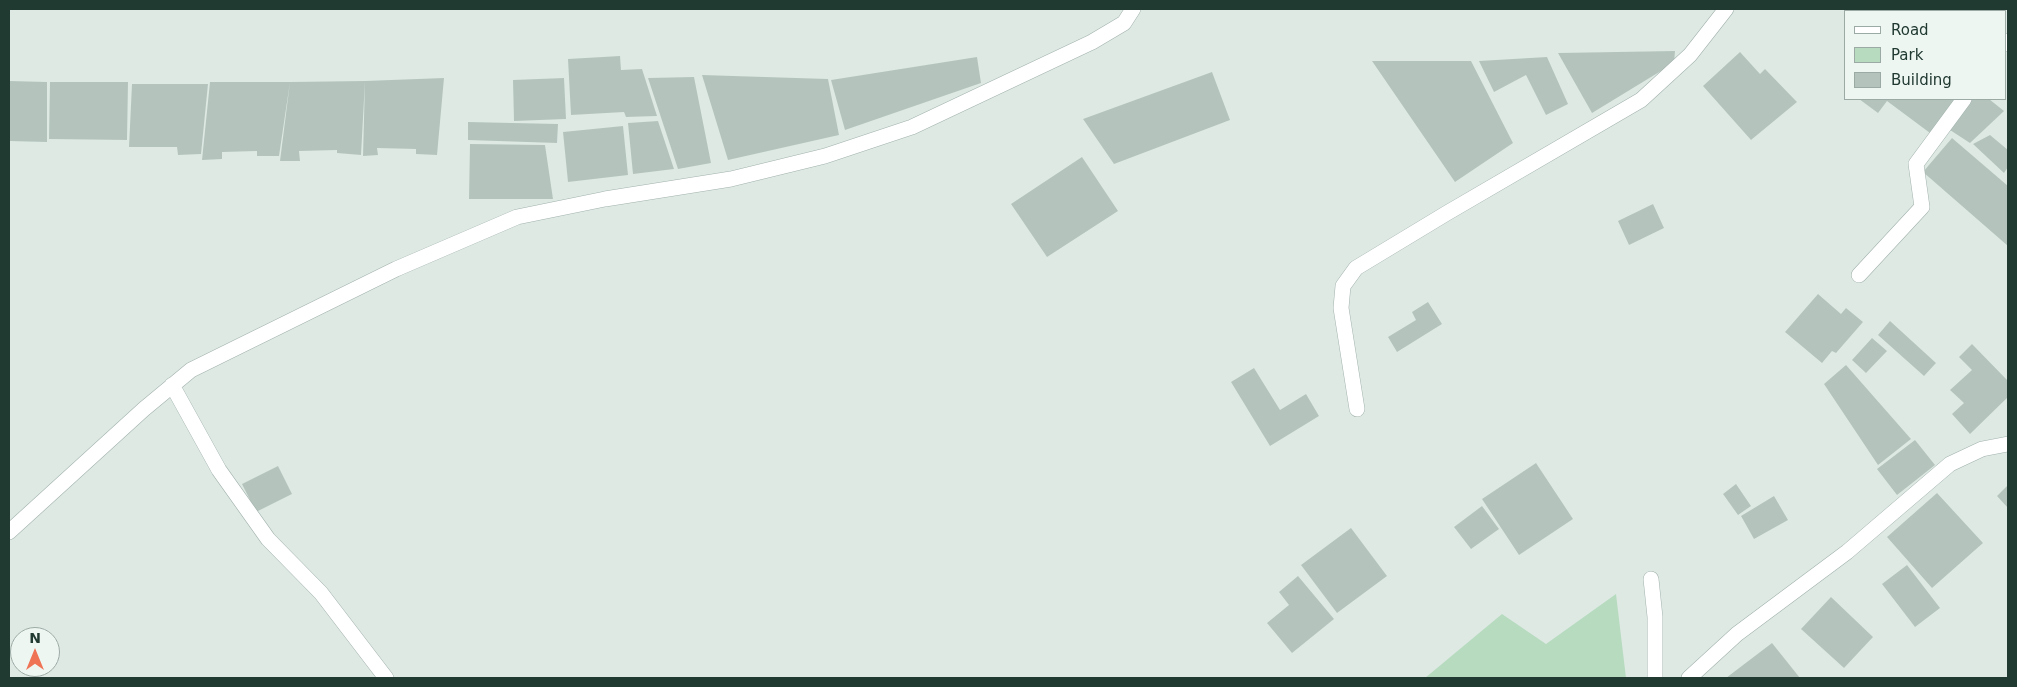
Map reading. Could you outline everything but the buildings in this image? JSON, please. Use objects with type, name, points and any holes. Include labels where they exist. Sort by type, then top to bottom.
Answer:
[{"type":"street","points":[[9,532],[191,370],[396,269],[517,217],[605,199],[730,180],[825,156],[912,127],[1092,42],[1124,23],[1133,9]]},
{"type":"street","points":[[1357,409],[1341,308],[1343,286],[1356,268],[1641,100],[1690,56],[1726,9]]},
{"type":"street","points":[[1859,275],[1922,207],[1916,164],[1963,100]]},
{"type":"street","points":[[172,385],[219,470],[268,539],[321,593],[386,678]]},
{"type":"street","points":[[1689,678],[1737,634],[1847,552],[1950,464],[1982,449],[2008,444]]},
{"type":"street","points":[[1651,579],[1655,617],[1655,678]]},
{"type":"green space","points":[[1616,594],[1626,678],[1425,678],[1502,614],[1546,644]]}]
